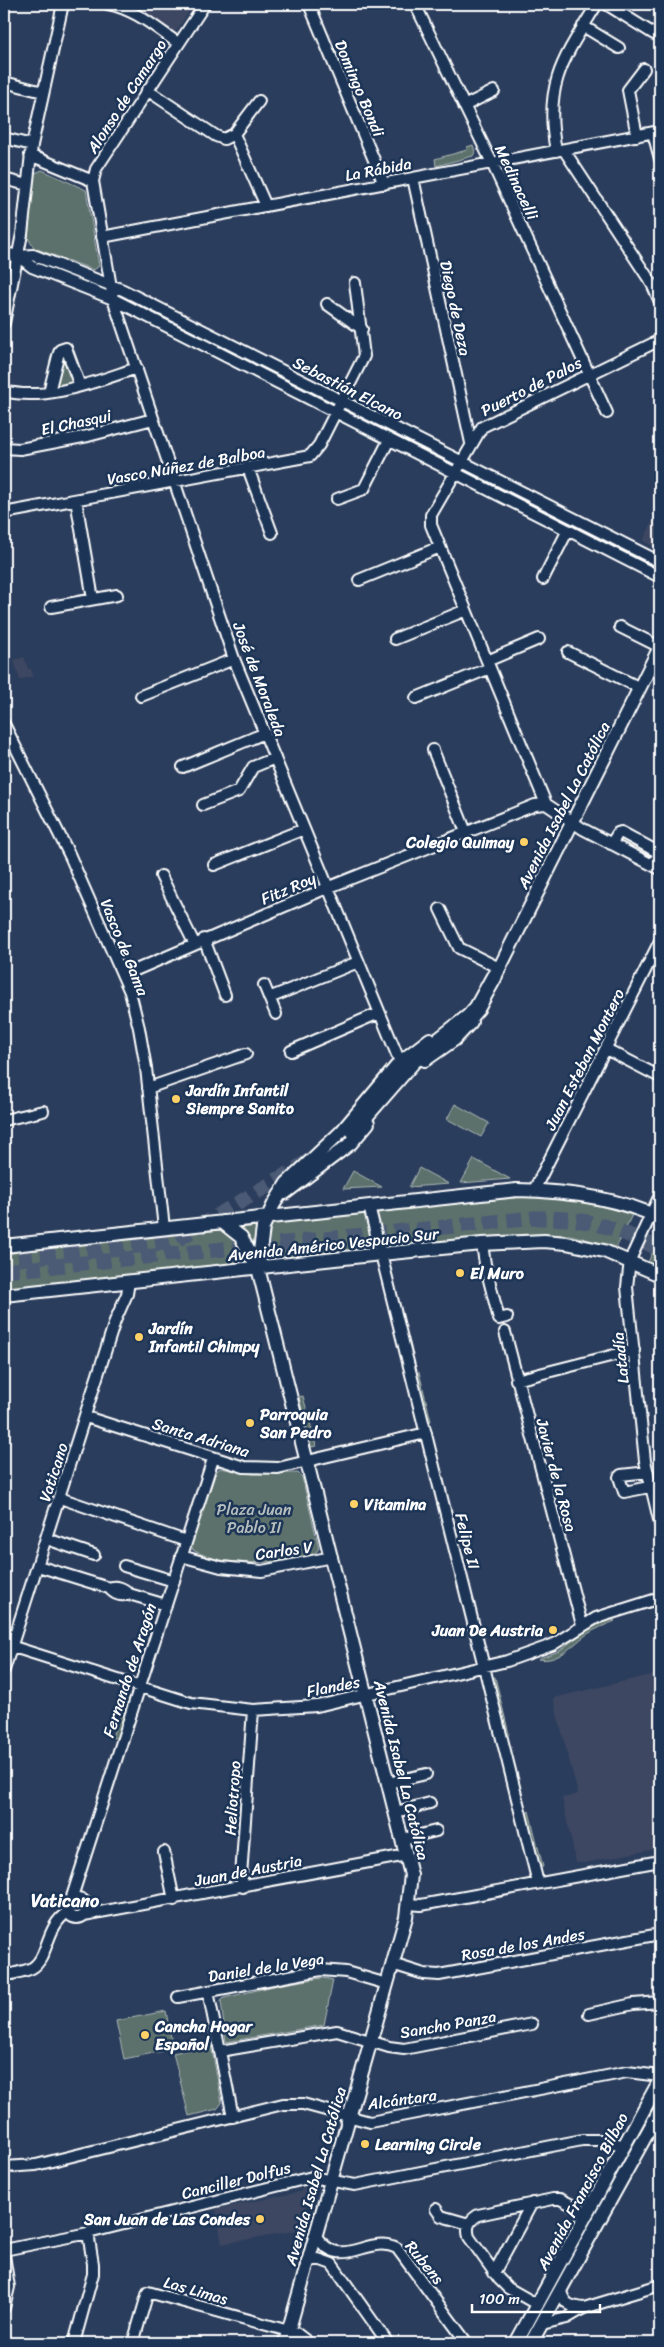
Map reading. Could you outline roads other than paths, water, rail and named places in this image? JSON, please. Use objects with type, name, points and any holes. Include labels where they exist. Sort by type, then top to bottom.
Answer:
[{"type":"highway","points":[[353,1130],[412,1061],[469,1017],[477,1008],[497,972]]},
{"type":"main road","name":"Avenida Isabel La Católica","points":[[274,1204],[351,1143],[417,1066],[455,1039],[479,1012],[497,972],[660,647]]},
{"type":"main road","name":"Avenida Isabel La Católica","points":[[286,2337],[409,1904],[411,1875],[258,1268],[260,1239],[267,1217],[294,1175],[342,1131],[400,1062],[474,1006],[497,972]]},
{"type":"main road","name":"Avenida Américo Vespucio Sur","points":[[4,1246],[517,1190],[571,1193],[602,1199],[656,1216]]},
{"type":"main road","points":[[222,1222],[234,1230],[246,1243],[258,1268]]},
{"type":"main road","name":"Avenida Américo Vespucio Sur","points":[[4,1295],[482,1244],[544,1241],[586,1246],[630,1260],[660,1274]]},
{"type":"main road","name":"Avenida Francisco Bilbao","points":[[516,2343],[660,2080]]},
{"type":"main road","name":"Avenida Francisco Bilbao","points":[[531,2343],[660,2110]]},
{"type":"street","points":[[4,324],[18,256],[31,150],[63,4]]},
{"type":"street","points":[[108,4],[120,6],[133,12],[178,43]]},
{"type":"street","name":"Alonso de Camargo","points":[[93,181],[96,169],[102,158],[205,4]]},
{"type":"street","name":"Domingo Bondi","points":[[309,4],[384,184]]},
{"type":"street","name":"Medinacelli","points":[[415,4],[492,163],[607,413]]},
{"type":"street","points":[[597,4],[566,54],[556,79],[553,104],[560,150],[652,284],[660,302]]},
{"type":"street","points":[[606,4],[654,34]]},
{"type":"street","points":[[584,26],[620,48]]},
{"type":"street","points":[[637,136],[628,90],[644,69]]},
{"type":"street","points":[[4,82],[43,92]]},
{"type":"street","points":[[147,90],[216,136],[224,139],[234,134],[259,101]]},
{"type":"street","points":[[464,106],[494,91]]},
{"type":"street","points":[[657,132],[660,159]]},
{"type":"street","name":"La Rábida","points":[[102,237],[657,132]]},
{"type":"street","points":[[234,134],[266,206]]},
{"type":"street","points":[[4,138],[93,181],[113,299]]},
{"type":"street","name":"Diego de Deza","points":[[412,178],[471,444]]},
{"type":"street","points":[[4,179],[26,185]]},
{"type":"street","name":"Sebastián Elcano","points":[[4,252],[18,256],[33,255],[109,284],[660,562]]},
{"type":"street","name":"Sebastián Elcano","points":[[18,256],[32,267],[113,299],[660,576]]},
{"type":"street","name":"Vasco Núñez de Balboa","points":[[4,513],[174,483],[310,456],[319,445],[364,356],[355,283]]},
{"type":"street","name":"José de Moraleda","points":[[113,299],[234,659],[400,1062]]},
{"type":"street","points":[[327,304],[362,329]]},
{"type":"street","name":"Puerto de Palos","points":[[546,804],[431,525],[431,514],[482,427],[660,340]]},
{"type":"street","points":[[49,392],[60,350],[66,348],[80,386]]},
{"type":"street","points":[[4,391],[17,394],[49,392],[80,386],[137,368]]},
{"type":"street","name":"El Chasqui","points":[[4,448],[20,449],[88,436],[153,419]]},
{"type":"street","points":[[337,499],[364,489],[389,440]]},
{"type":"street","points":[[248,468],[272,533]]},
{"type":"street","points":[[76,500],[92,599]]},
{"type":"street","points":[[550,521],[556,510]]},
{"type":"street","points":[[543,579],[568,530]]},
{"type":"street","points":[[359,580],[440,546]]},
{"type":"street","points":[[51,607],[117,594]]},
{"type":"street","points":[[395,639],[466,610]]},
{"type":"street","points":[[620,627],[660,647]]},
{"type":"street","points":[[416,698],[489,665],[539,639]]},
{"type":"street","points":[[568,652],[640,688]]},
{"type":"street","points":[[141,696],[234,659]]},
{"type":"street","name":"Vasco de Gama","points":[[4,724],[70,856],[124,975],[139,1028],[164,1228]]},
{"type":"street","points":[[183,767],[264,733]]},
{"type":"street","points":[[433,750],[466,832]]},
{"type":"street","points":[[203,805],[239,791],[252,767],[275,758]]},
{"type":"street","points":[[546,804],[572,822],[611,844],[656,867],[658,855],[656,850],[621,832],[618,833],[611,844]]},
{"type":"street","name":"Fitz Roy","points":[[124,975],[199,941],[327,888],[535,805],[546,804]]},
{"type":"street","points":[[214,865],[304,829]]},
{"type":"street","points":[[161,876],[199,941],[225,995]]},
{"type":"street","points":[[440,909],[459,948],[497,972]]},
{"type":"street","name":"Juan Esteban Montero","points":[[534,1190],[660,941]]},
{"type":"street","points":[[269,998],[358,962]]},
{"type":"street","points":[[264,985],[276,1014]]},
{"type":"street","points":[[291,1051],[379,1013]]},
{"type":"street","points":[[606,1049],[660,1077]]},
{"type":"street","points":[[148,1088],[246,1054]]},
{"type":"street","points":[[4,1120],[43,1112]]},
{"type":"street","name":"Latadía","points":[[660,1195],[656,1216],[630,1260],[627,1287],[648,1472],[656,1486],[660,1524]]},
{"type":"street","name":"Felipe II","points":[[369,1206],[538,1883]]},
{"type":"street","points":[[482,1244],[484,1264],[499,1319],[507,1317]]},
{"type":"street","name":"Vaticano","points":[[4,1670],[8,1646],[47,1539],[115,1321],[127,1294],[129,1282]]},
{"type":"street","name":"Javier de la Rosa","points":[[505,1332],[516,1380],[582,1625]]},
{"type":"street","points":[[516,1380],[634,1350]]},
{"type":"street","name":"Santa Adriana","points":[[86,1417],[213,1459],[256,1469],[278,1468],[426,1432]]},
{"type":"street","name":"Fernando de Aragón","points":[[68,1912],[67,1907],[74,1896],[138,1688],[213,1459]]},
{"type":"street","points":[[648,1472],[621,1475],[619,1477],[622,1490],[624,1492],[656,1486]]},
{"type":"street","points":[[60,1498],[186,1541]]},
{"type":"street","points":[[47,1539],[94,1555]]},
{"type":"street","name":"Carlos V","points":[[181,1556],[221,1567],[262,1571],[332,1558]]},
{"type":"street","points":[[38,1566],[108,1588],[112,1592],[124,1596],[129,1594],[166,1605]]},
{"type":"street","points":[[124,1566],[174,1581]]},
{"type":"street","name":"Flandes","points":[[8,1646],[191,1703],[253,1710],[317,1706],[484,1667],[540,1650],[582,1625],[605,1614],[660,1598]]},
{"type":"street","name":"Heliotropo","points":[[243,1887],[241,1876],[253,1710]]},
{"type":"street","points":[[388,1783],[426,1774]]},
{"type":"street","points":[[396,1812],[430,1803]]},
{"type":"street","points":[[403,1839],[436,1831]]},
{"type":"street","points":[[164,1852],[174,1900]]},
{"type":"street","name":"Juan de Austria","points":[[68,1912],[75,1918],[89,1912],[174,1900],[407,1855]]},
{"type":"street","points":[[409,1904],[421,1905],[660,1861]]},
{"type":"street","points":[[74,1896],[85,1902],[89,1912]]},
{"type":"street","points":[[12,1974],[31,1969],[37,1964],[56,1921],[68,1912]]},
{"type":"street","name":"Rosa de los Andes","points":[[392,1964],[424,1974],[440,1975],[660,1934]]},
{"type":"street","name":"Daniel de la Vega","points":[[178,1997],[321,1970],[346,1972],[387,1984]]},
{"type":"street","points":[[208,1991],[233,2116]]},
{"type":"street","points":[[589,2014],[633,2004],[660,2002]]},
{"type":"street","name":"Sancho Panza","points":[[220,2051],[326,2032],[346,2032],[388,2047],[404,2048],[532,2024]]},
{"type":"street","name":"Alcántara","points":[[4,2167],[36,2165],[290,2103],[370,2122],[627,2072],[660,2076]]},
{"type":"street","name":"Canciller Dolfus","points":[[4,2250],[88,2233],[312,2177],[355,2185],[582,2140],[603,2140],[625,2146]]},
{"type":"street","points":[[538,2305],[508,2288],[494,2273],[469,2237],[467,2230],[469,2224],[478,2216],[532,2203],[560,2199],[588,2213]]},
{"type":"street","points":[[494,2273],[532,2203]]},
{"type":"street","points":[[436,2210],[441,2216],[469,2224]]},
{"type":"street","points":[[74,2343],[93,2274],[88,2233]]},
{"type":"street","points":[[315,2235],[325,2249],[340,2252],[335,2261],[335,2268]]},
{"type":"street","name":"Rubens","points":[[340,2252],[385,2245],[397,2248],[467,2343]]},
{"type":"street","points":[[4,2255],[9,2287],[4,2308]]},
{"type":"street","points":[[307,2262],[323,2259],[335,2268],[388,2343]]},
{"type":"street","points":[[542,2324],[566,2318],[584,2308],[660,2285]]},
{"type":"street","points":[[561,2291],[569,2305],[584,2308]]},
{"type":"street","name":"Las Limas","points":[[133,2343],[148,2292],[286,2337]]},
{"type":"street","points":[[286,2337],[300,2335],[308,2343]]},
{"type":"tunnel","points":[[18,1259],[175,1241],[344,1140],[353,1130]]},
{"type":"tunnel","points":[[4,1271],[535,1218],[570,1219],[600,1225],[660,1249]]},
{"type":"place","name":"Colegio Quimay","points":[[524,842]]},
{"type":"place","name":"Jardín Infantil Siempre Sanito","points":[[176,1099]]},
{"type":"place","name":"El Muro","points":[[460,1273]]},
{"type":"place","name":"Jardín Infantil Chimpy","points":[[139,1337]]},
{"type":"place","name":"Parroquia San Pedro","points":[[250,1423]]},
{"type":"place","name":"Vitamina","points":[[354,1504]]},
{"type":"place","name":"Juan De Austria","points":[[553,1630]]},
{"type":"place","name":"Cancha Hogar Español","points":[[145,2035]]},
{"type":"place","name":"Learning Circle","points":[[365,2144]]},
{"type":"place","name":"San Juan de Las Condes","points":[[260,2219]]},
{"type":"district","name":"Vaticano","points":[[65,1901]]},
{"type":"park label","name":"Plaza Juan Pablo II","points":[[254,1518]]}]
